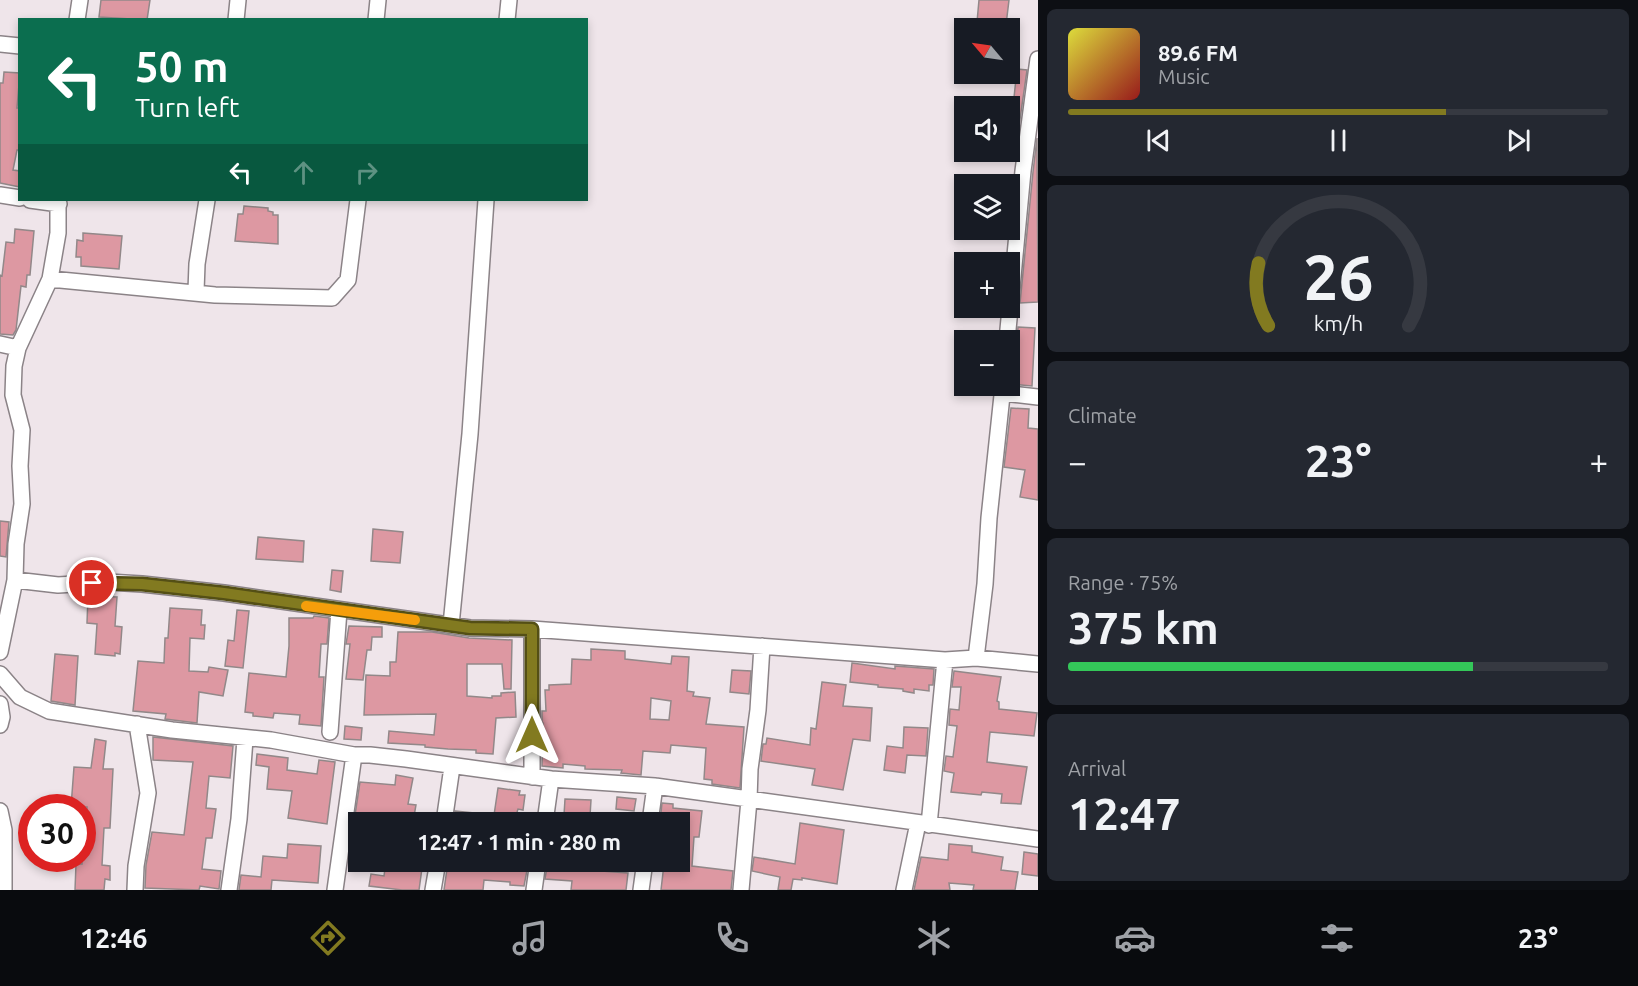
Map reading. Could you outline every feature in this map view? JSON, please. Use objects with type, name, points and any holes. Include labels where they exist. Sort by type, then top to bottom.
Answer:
[{"type":"street","points":[[78,18],[80,0]]},
{"type":"street","points":[[236,18],[238,0]]},
{"type":"street","points":[[376,18],[378,0]]},
{"type":"street","points":[[507,18],[509,0]]},
{"type":"street","points":[[0,44],[18,46]]},
{"type":"street","points":[[1008,330],[1023,171],[1038,59]]},
{"type":"street","points":[[0,195],[18,198]]},
{"type":"street","points":[[196,291],[197,264],[207,201]]},
{"type":"street","points":[[50,279],[196,291],[215,295],[332,298],[348,280],[358,201]]},
{"type":"street","points":[[451,625],[470,434],[486,201]]},
{"type":"street","points":[[0,652],[15,580],[16,544],[22,504],[20,466],[22,430],[13,395],[14,366],[18,348],[50,279],[58,233],[59,202]]},
{"type":"street","points":[[0,344],[18,348]]},
{"type":"street","points":[[1020,393],[1038,397]]},
{"type":"street","points":[[976,658],[1002,396]]},
{"type":"street","points":[[15,580],[58,585],[108,582],[142,584],[224,593],[470,628],[532,629],[945,660],[976,658],[1038,664]]},
{"type":"street","points":[[330,732],[339,610]]},
{"type":"street","points":[[532,629],[532,777]]},
{"type":"street","points":[[741,890],[762,646]]},
{"type":"street","points":[[904,890],[924,824],[945,660]]},
{"type":"street","points":[[0,674],[20,697],[49,711],[245,739],[271,740],[354,755],[370,754],[551,779],[655,786],[1038,839]]},
{"type":"street","points":[[0,704],[0,725]]},
{"type":"street","points":[[135,890],[136,866],[148,793],[138,724]]},
{"type":"street","points":[[229,890],[239,819],[245,739]]},
{"type":"street","points":[[334,890],[354,755]]},
{"type":"street","points":[[445,812],[452,766]]},
{"type":"street","points":[[546,812],[551,779]]},
{"type":"street","points":[[651,812],[655,786]]},
{"type":"street","points":[[0,811],[4,830],[4,890]]},
{"type":"street","points":[[434,890],[436,872]]},
{"type":"street","points":[[534,890],[536,872]]},
{"type":"street","points":[[641,890],[643,872]]},
{"type":"building","points":[[101,0],[150,0],[147,18],[99,17]]},
{"type":"building","points":[[979,0],[1009,0],[1007,18],[977,18]]},
{"type":"building","points":[[1020,69],[1027,70],[1020,119],[1020,96],[1014,96],[1015,84],[1020,84]]},
{"type":"building","points":[[4,72],[18,73],[18,150],[13,170],[18,171],[18,187],[0,183],[0,83],[3,83]]},
{"type":"building","points":[[1037,138],[1038,302],[1020,303]]},
{"type":"building","points":[[244,206],[268,208],[273,215],[278,215],[278,244],[235,241],[238,214],[243,214]]},
{"type":"building","points":[[15,229],[34,231],[30,275],[27,275],[26,287],[21,286],[16,330],[13,335],[0,334],[0,275],[2,276],[6,242],[14,243]]},
{"type":"building","points":[[83,233],[122,236],[119,269],[81,266],[81,257],[76,257],[77,240],[83,241]]},
{"type":"building","points":[[1018,327],[1035,328],[1032,386],[1020,385],[1020,330],[1018,330]]},
{"type":"building","points":[[1011,408],[1029,409],[1028,428],[1038,429],[1038,500],[1020,497],[1025,470],[1004,467]]},
{"type":"building","points":[[0,521],[9,522],[6,557],[0,556]]},
{"type":"building","points":[[373,529],[403,532],[400,563],[371,561]]},
{"type":"building","points":[[258,537],[304,541],[303,562],[256,559]]},
{"type":"building","points":[[332,570],[343,571],[341,592],[330,590]]},
{"type":"building","points":[[88,596],[117,597],[115,626],[122,627],[120,654],[115,653],[115,656],[95,654],[97,624],[87,623]]},
{"type":"building","points":[[170,608],[202,610],[201,625],[205,625],[204,639],[190,638],[189,671],[208,672],[209,667],[228,670],[223,696],[199,692],[197,723],[165,719],[166,714],[133,711],[138,661],[164,663]]},
{"type":"building","points":[[237,610],[249,611],[243,668],[225,666],[228,640],[234,641]]},
{"type":"building","points":[[314,616],[329,618],[327,644],[321,644],[319,677],[324,677],[321,726],[299,724],[300,715],[274,713],[273,718],[253,716],[253,713],[245,712],[249,673],[286,677],[289,618],[313,618]]},
{"type":"building","points":[[349,626],[382,627],[382,637],[372,637],[371,650],[367,650],[363,680],[346,679],[350,644],[346,644]]},
{"type":"building","points":[[398,632],[432,632],[469,638],[512,640],[511,689],[504,689],[502,664],[467,664],[467,696],[492,698],[492,696],[501,696],[501,693],[515,692],[516,717],[496,718],[493,754],[476,753],[476,750],[388,743],[389,731],[434,735],[436,714],[364,715],[366,675],[390,676],[390,662],[396,662]]},
{"type":"building","points":[[591,649],[625,651],[625,659],[671,664],[672,656],[689,657],[687,691],[694,692],[693,696],[710,698],[706,724],[744,727],[740,788],[712,784],[712,780],[704,779],[706,748],[671,745],[670,753],[643,751],[641,775],[621,773],[622,770],[585,769],[585,766],[563,764],[563,768],[542,766],[542,711],[546,711],[545,690],[549,690],[549,685],[571,684],[572,659],[591,660]],"holes":[[[651,698],[671,701],[669,720],[650,719]]]},
{"type":"building","points":[[55,654],[78,656],[75,705],[51,701]]},
{"type":"building","points":[[852,663],[895,669],[895,666],[934,669],[933,685],[929,685],[929,691],[914,689],[914,693],[903,691],[903,689],[850,682]]},
{"type":"building","points":[[732,670],[751,671],[749,694],[730,692]]},
{"type":"building","points":[[954,671],[1001,677],[997,701],[999,709],[1037,713],[1034,736],[990,732],[987,762],[1027,767],[1021,804],[1001,803],[1002,794],[982,792],[981,795],[951,792],[954,773],[944,771],[946,756],[953,757],[957,726],[949,725],[950,709],[959,710],[961,687],[952,687]]},
{"type":"building","points":[[822,682],[846,685],[843,706],[872,708],[870,741],[853,739],[843,790],[812,785],[815,769],[761,761],[763,744],[766,744],[767,738],[810,745],[811,728],[816,729]]},
{"type":"building","points":[[345,726],[362,728],[361,740],[344,739]]},
{"type":"building","points":[[904,727],[928,728],[926,756],[907,755],[905,773],[884,770],[887,746],[903,748]]},
{"type":"building","points":[[153,737],[233,746],[230,778],[209,776],[206,808],[216,809],[212,838],[206,838],[202,869],[221,871],[219,889],[200,886],[199,890],[145,888],[146,865],[152,832],[184,835],[193,762],[153,760]]},
{"type":"building","points":[[95,739],[106,741],[103,769],[113,769],[110,828],[104,828],[102,865],[110,866],[110,880],[105,879],[104,890],[75,890],[76,872],[96,872],[96,794],[72,794],[74,767],[91,768]]},
{"type":"building","points":[[257,754],[288,758],[287,770],[317,774],[319,760],[335,762],[327,824],[288,818],[292,791],[267,789],[269,767],[256,765]]},
{"type":"building","points":[[396,775],[413,778],[408,804],[416,805],[415,812],[356,812],[360,782],[395,785]]},
{"type":"building","points":[[498,788],[520,791],[519,795],[525,795],[523,810],[494,812]]},
{"type":"building","points":[[617,797],[636,799],[634,811],[616,809]]},
{"type":"building","points":[[565,799],[591,800],[590,812],[564,812]]},
{"type":"building","points":[[662,803],[673,804],[673,808],[702,811],[699,837],[694,837],[692,866],[733,871],[731,890],[661,890],[663,872],[690,872],[690,812],[661,812]]},
{"type":"building","points":[[800,823],[844,830],[837,884],[802,878],[802,880],[793,879],[791,890],[778,890],[780,877],[752,871],[754,857],[795,864]]},
{"type":"building","points":[[288,844],[321,846],[318,883],[272,880],[271,890],[239,890],[241,875],[261,877],[263,856],[287,858]]},
{"type":"building","points":[[949,844],[972,846],[972,852],[1003,857],[1001,870],[1018,872],[1015,890],[973,890],[974,885],[949,883],[950,890],[914,890],[921,857],[948,860]]},
{"type":"building","points":[[1024,852],[1038,854],[1038,876],[1022,874]]},
{"type":"building","points":[[385,872],[421,872],[419,890],[369,886],[371,874],[384,876]]},
{"type":"building","points":[[447,872],[527,872],[524,886],[510,885],[510,882],[484,880],[483,890],[444,890]]},
{"type":"building","points":[[546,872],[628,873],[626,890],[571,890],[572,881],[545,879]]},
{"type":"slow traffic","points":[[306,606],[415,620]]},
{"type":"route","points":[[92,583],[142,584],[224,593],[470,628],[532,629],[532,735]]}]
